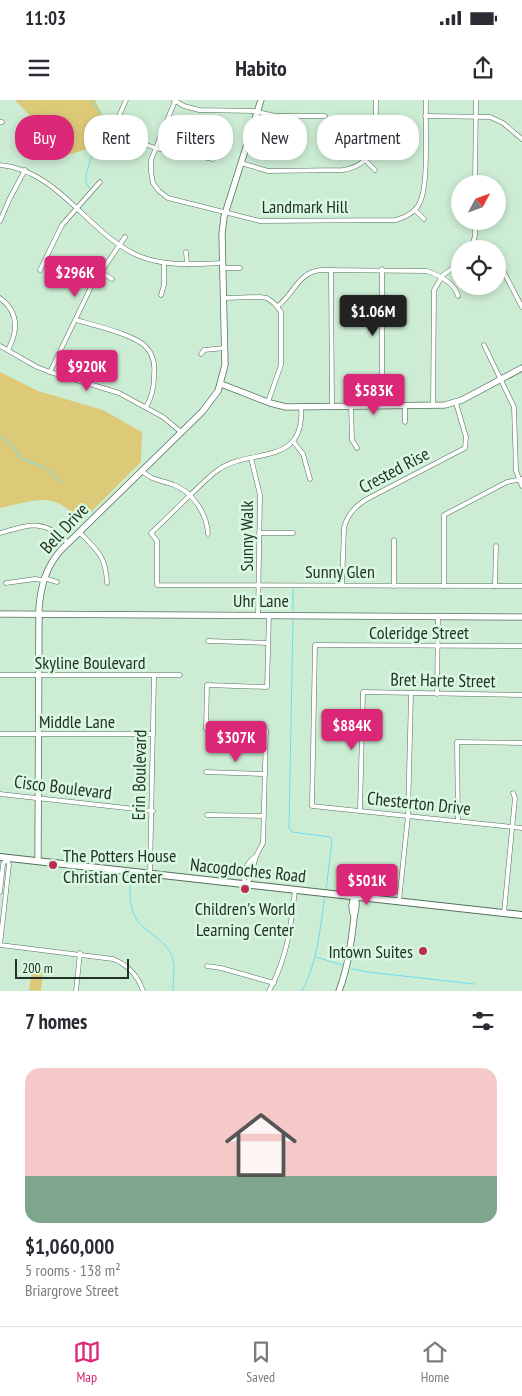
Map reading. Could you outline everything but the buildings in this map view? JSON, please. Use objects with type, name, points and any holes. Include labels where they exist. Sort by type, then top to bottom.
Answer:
[{"type":"main road","name":"Nacogdoches Road","points":[[3,858],[522,915]]},
{"type":"street","points":[[126,100],[112,132],[158,149]]},
{"type":"street","points":[[155,148],[174,100],[199,110],[258,112],[276,116],[317,116]]},
{"type":"street","name":"Bell Drive","points":[[38,861],[40,614],[41,591],[44,579],[51,562],[68,543],[208,405],[220,384],[224,372],[225,351],[223,224],[262,100]]},
{"type":"street","points":[[375,115],[376,100]]},
{"type":"street","points":[[424,219],[415,210],[421,201],[424,187],[426,100]]},
{"type":"street","points":[[475,175],[476,100]]},
{"type":"street","points":[[425,116],[490,117],[497,119],[522,138]]},
{"type":"street","name":"Landmark Hill","points":[[155,148],[151,160],[152,179],[157,189],[168,198],[260,221],[396,220],[415,210]]},
{"type":"street","points":[[241,163],[268,171],[343,170],[355,167],[365,160],[375,170]]},
{"type":"street","points":[[0,165],[25,170],[37,176],[120,245],[138,256],[164,263],[240,268]]},
{"type":"street","points":[[0,221],[25,170]]},
{"type":"street","points":[[37,176],[41,171]]},
{"type":"street","points":[[40,270],[62,225],[100,182]]},
{"type":"street","points":[[50,372],[92,285],[125,237]]},
{"type":"street","points":[[186,252],[187,264]]},
{"type":"street","points":[[161,295],[164,285],[164,263]]},
{"type":"street","points":[[382,269],[382,405]]},
{"type":"street","points":[[278,306],[287,298],[306,274],[318,270],[382,269],[427,271],[453,286],[458,296]]},
{"type":"street","points":[[331,270],[332,406]]},
{"type":"street","points":[[433,405],[433,296],[434,290],[441,278],[451,270]]},
{"type":"street","points":[[101,272],[112,280]]},
{"type":"street","points":[[506,276],[522,307]]},
{"type":"street","points":[[224,298],[260,297],[272,301],[278,306],[282,318],[282,360],[268,402]]},
{"type":"street","points":[[0,298],[8,306],[15,319],[14,336],[8,350]]},
{"type":"street","points":[[76,320],[131,337],[147,348],[153,360],[154,372],[153,391],[146,407]]},
{"type":"street","points":[[0,346],[37,367],[111,390],[169,420],[182,432]]},
{"type":"street","points":[[484,346],[512,402],[515,412],[516,465],[522,486]]},
{"type":"street","points":[[201,354],[204,350],[232,353]]},
{"type":"street","points":[[220,384],[286,407],[433,405],[456,403],[522,368]]},
{"type":"street","name":"Crested Rise","points":[[342,585],[344,528],[346,520],[353,510],[367,499],[465,448],[466,436],[456,403]]},
{"type":"street","points":[[405,405],[405,422]]},
{"type":"street","points":[[190,496],[212,474],[222,467],[282,450],[293,441],[298,433],[301,421],[301,406]]},
{"type":"street","points":[[352,406],[352,440],[357,448]]},
{"type":"street","points":[[293,441],[303,454],[310,479]]},
{"type":"street","name":"Sunny Walk","points":[[251,458],[259,488],[260,585],[258,615]]},
{"type":"street","points":[[142,471],[153,480],[181,488],[190,496],[207,520],[208,534]]},
{"type":"street","points":[[444,586],[444,515],[507,482],[520,479]]},
{"type":"street","name":"Sunny Glen","points":[[190,496],[151,533],[157,542],[157,585],[522,586]]},
{"type":"street","points":[[0,533],[35,525],[53,530],[68,543]]},
{"type":"street","points":[[79,532],[103,558],[106,565],[107,583]]},
{"type":"street","points":[[259,533],[294,533]]},
{"type":"street","points":[[394,540],[394,586]]},
{"type":"street","points":[[496,546],[496,586]]},
{"type":"street","points":[[6,583],[35,579],[57,582]]},
{"type":"street","name":"Uhr Lane","points":[[0,614],[522,617]]},
{"type":"street","points":[[245,885],[250,879],[256,856],[262,846],[266,730],[206,729],[207,685],[267,687],[269,615]]},
{"type":"street","points":[[437,694],[438,616]]},
{"type":"street","points":[[208,641],[268,643]]},
{"type":"street","name":"Coleridge Street","points":[[312,806],[315,645],[522,646]]},
{"type":"street","name":"Skyline Boulevard","points":[[0,675],[180,675]]},
{"type":"street","name":"Erin Boulevard","points":[[150,874],[154,676]]},
{"type":"street","name":"Bret Harte Street","points":[[360,810],[363,692],[522,695]]},
{"type":"street","points":[[399,901],[408,816],[412,694]]},
{"type":"street","name":"Middle Lane","points":[[0,734],[153,734]]},
{"type":"street","points":[[458,820],[457,742],[522,743]]},
{"type":"street","points":[[206,772],[265,774]]},
{"type":"street","points":[[504,913],[515,798],[513,793]]},
{"type":"street","name":"Cisco Boulevard","points":[[0,794],[152,811]]},
{"type":"street","name":"Chesterton Drive","points":[[312,806],[522,828]]},
{"type":"street","points":[[207,815],[264,816]]},
{"type":"street","points":[[0,892],[3,858]]},
{"type":"street","points":[[3,858],[9,864],[0,945],[104,956],[118,960],[136,976],[143,991]]},
{"type":"street","points":[[269,991],[288,944],[295,890]]},
{"type":"street","points":[[339,991],[350,956],[354,916],[351,909],[355,896]]},
{"type":"street","points":[[76,991],[80,954]]},
{"type":"street","points":[[207,966],[274,982]]},
{"type":"shaded area","points":[[15,100],[95,100],[103,115],[84,115],[84,150],[74,153],[74,115],[29,115]]},
{"type":"shaded area","points":[[0,372],[38,391],[103,410],[142,432],[141,462],[82,521],[62,505],[48,500],[35,500],[0,508]]},
{"type":"shaded area","points":[[32,969],[43,970],[41,991],[29,990]]},
{"type":"waterway","points":[[90,189],[86,182],[86,175],[97,139],[105,127],[102,117],[92,100]]},
{"type":"waterway","points":[[0,436],[14,447],[20,458],[44,467],[63,483]]},
{"type":"waterway","points":[[293,589],[293,610]]},
{"type":"waterway","points":[[293,620],[289,827],[292,832],[330,837],[332,840],[326,891]]},
{"type":"waterway","points":[[130,878],[131,903],[135,917],[171,953],[174,967],[173,991]]},
{"type":"waterway","points":[[302,991],[315,956],[325,895]]},
{"type":"waterway","points":[[316,957],[342,965]]},
{"type":"waterway","points":[[352,969],[474,984]]},
{"type":"place","name":"The Potters House Christian Center","points":[[53,865]]},
{"type":"place","name":"Children's World Learning Center","points":[[245,889]]},
{"type":"place","name":"Intown Suites","points":[[423,951]]}]
